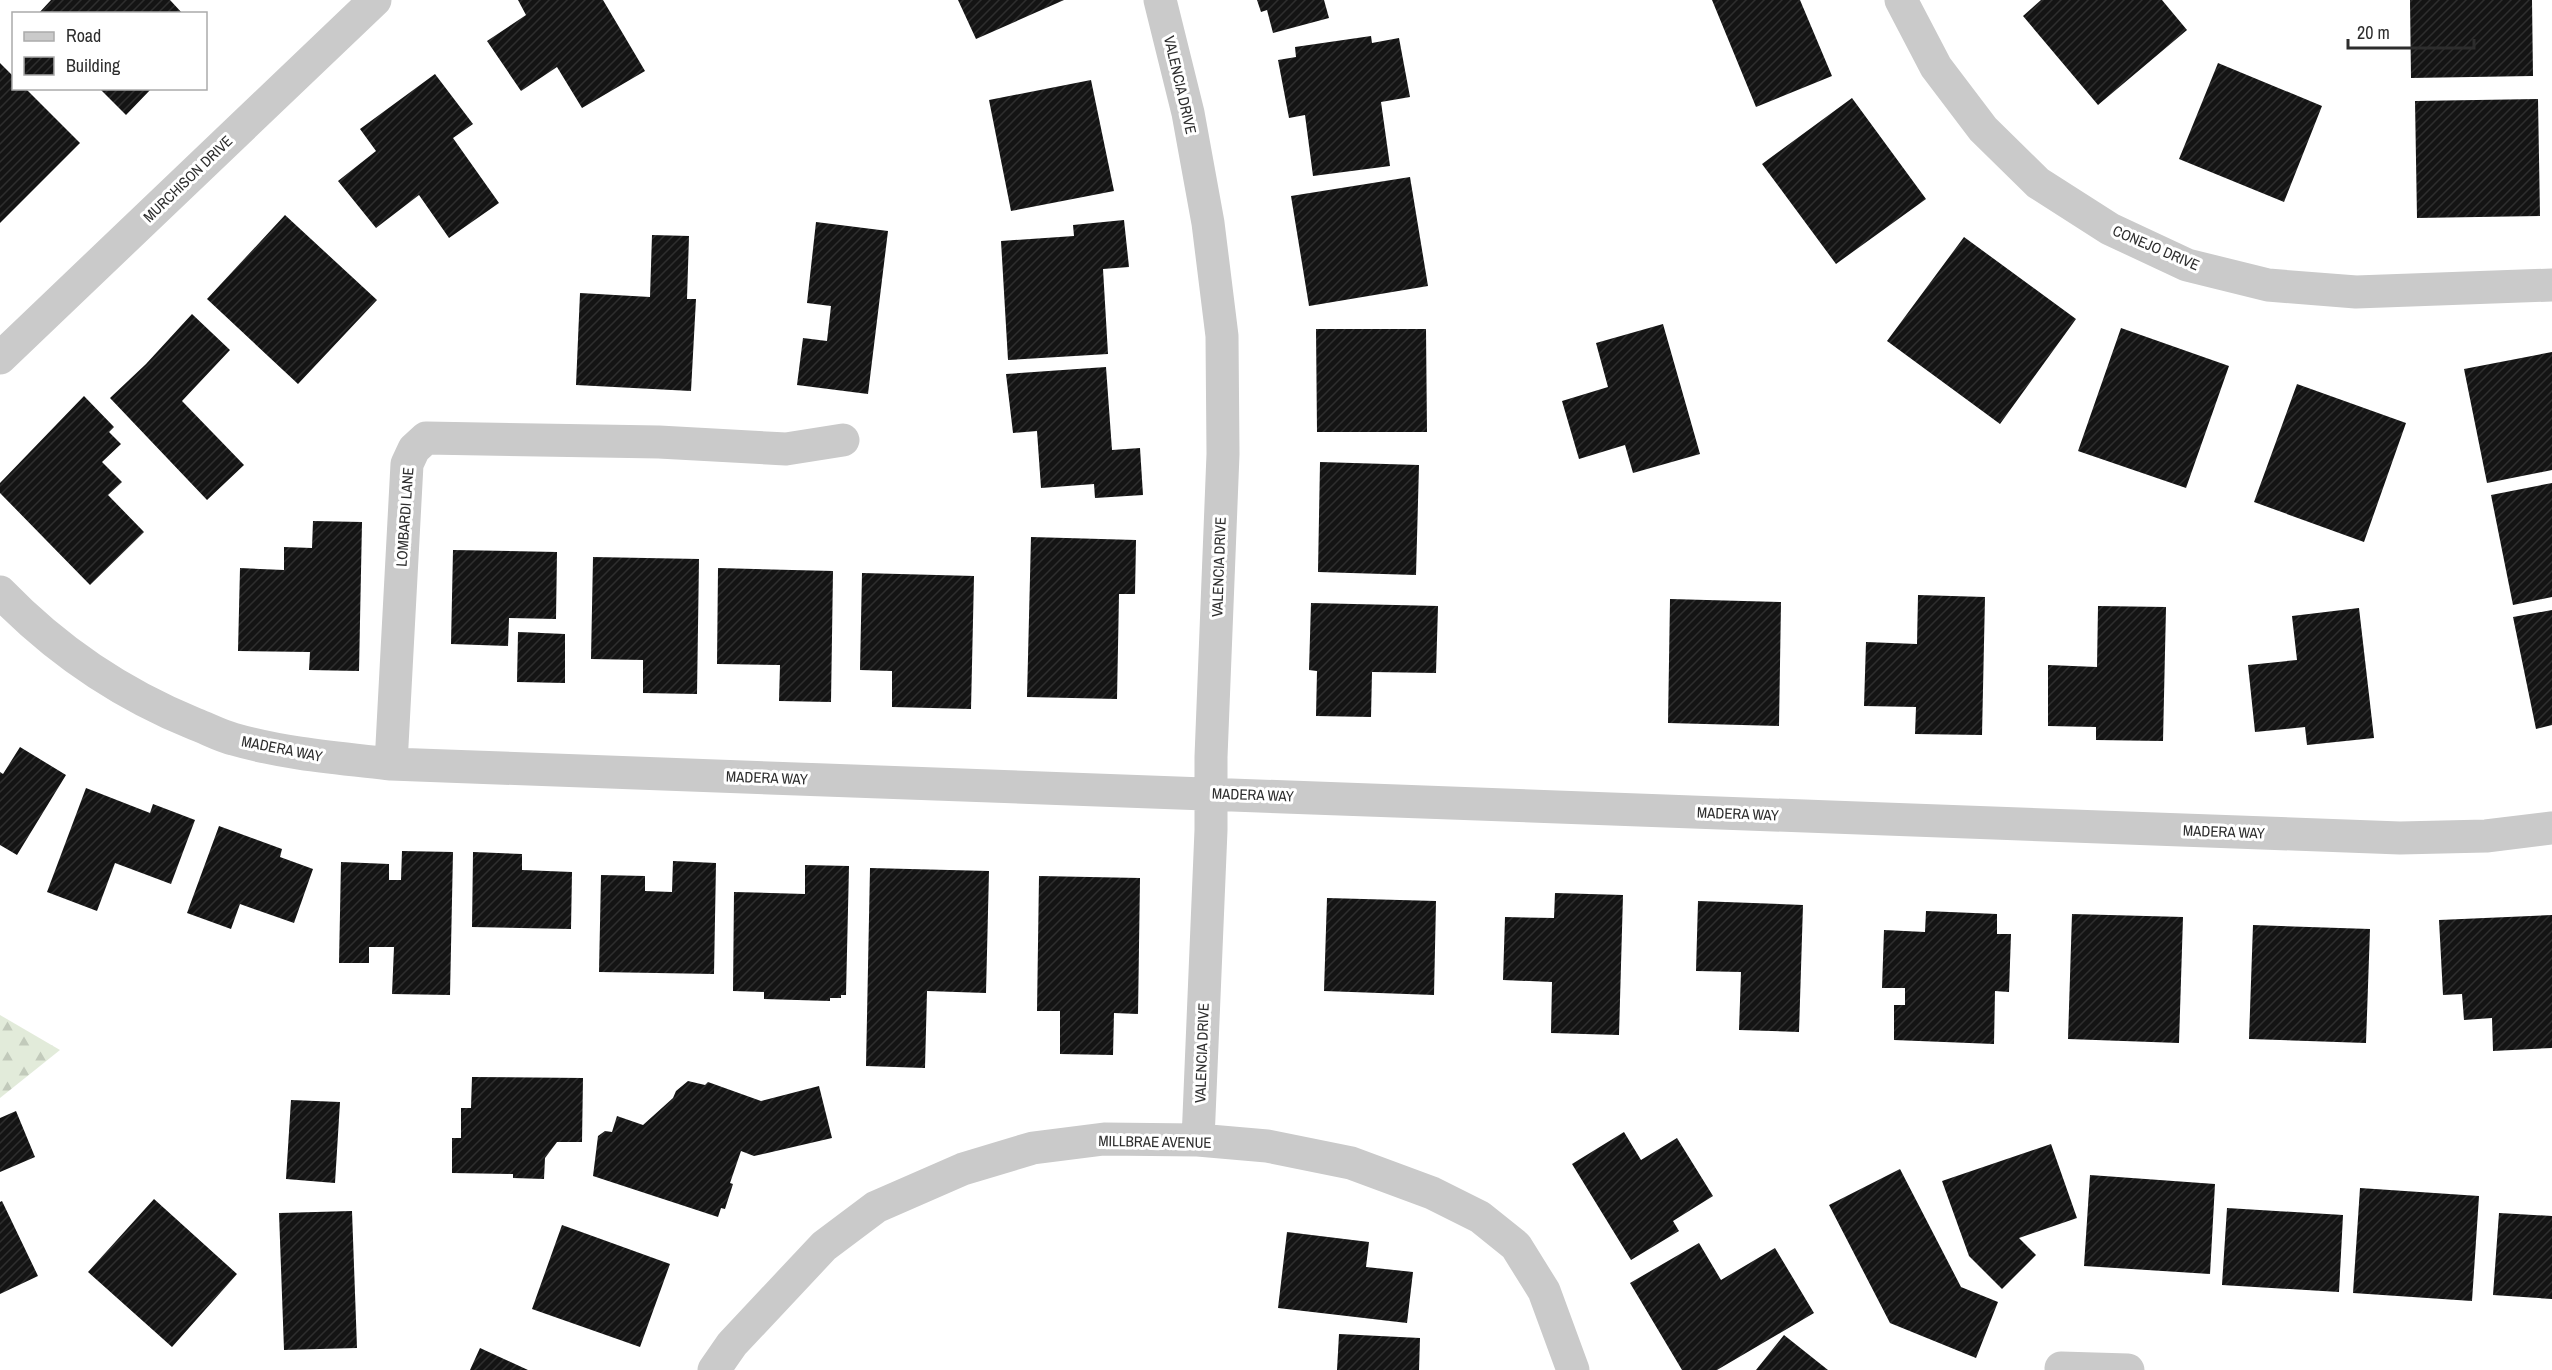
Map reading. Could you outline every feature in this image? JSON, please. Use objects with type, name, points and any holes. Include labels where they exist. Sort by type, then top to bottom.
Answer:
[{"type":"street","name":"MURCHISON DRIVE","points":[[0,358],[375,0]]},
{"type":"street","name":"VALENCIA DRIVE","points":[[1160,0],[1188,113],[1208,223],[1222,336],[1223,454],[1198,1140]]},
{"type":"street","name":"CONEJO DRIVE","points":[[1900,0],[1936,67],[1983,129],[2038,183],[2110,229],[2187,265],[2268,285],[2356,292],[2552,285]]},
{"type":"street","name":"LOMBARDI LANE","points":[[391,764],[407,464],[414,449],[426,438],[659,442],[786,449],[843,440]]},
{"type":"street","name":"MADERA WAY","points":[[0,592],[24,617],[82,664],[155,708],[233,739],[307,755],[391,764],[2400,838],[2486,836],[2552,828]]},
{"type":"street","name":"MILLBRAE AVENUE","points":[[714,1370],[755,1319],[824,1246],[876,1207],[963,1169],[1033,1148],[1104,1139],[1198,1140],[1267,1146],[1351,1163],[1432,1193],[1480,1217],[1516,1246],[1544,1291],[1573,1370]]},
{"type":"street","points":[[2061,1368],[2128,1370]]},
{"type":"green space","points":[[0,1015],[60,1050],[0,1098]]},
{"type":"building","points":[[51,0],[170,0],[181,12],[40,12]]},
{"type":"building","points":[[518,0],[603,0],[645,71],[582,108],[557,67],[521,91],[487,41],[526,15]]},
{"type":"building","points":[[958,0],[1064,0],[976,39]]},
{"type":"building","points":[[1257,0],[1324,0],[1329,18],[1273,33],[1267,10],[1261,12]]},
{"type":"building","points":[[1712,0],[1800,0],[1832,76],[1756,107]]},
{"type":"building","points":[[2041,0],[2162,0],[2187,30],[2098,105],[2023,16]]},
{"type":"building","points":[[2410,0],[2532,0],[2533,76],[2411,78]]},
{"type":"building","points":[[1371,36],[1372,43],[1399,38],[1410,97],[1381,102],[1390,166],[1313,176],[1305,115],[1289,118],[1278,60],[1296,57],[1295,47]]},
{"type":"building","points":[[0,63],[12,75],[12,90],[27,90],[80,143],[0,223]]},
{"type":"building","points":[[2218,63],[2322,106],[2284,202],[2179,159]]},
{"type":"building","points":[[435,74],[473,124],[453,138],[499,203],[449,238],[419,195],[376,228],[338,181],[376,151],[360,129]]},
{"type":"building","points":[[1091,80],[1114,191],[1011,211],[989,100]]},
{"type":"building","points":[[101,90],[150,90],[126,115]]},
{"type":"building","points":[[1852,98],[1926,199],[1836,264],[1762,164]]},
{"type":"building","points":[[2538,99],[2540,216],[2417,218],[2415,101]]},
{"type":"building","points":[[1410,177],[1428,286],[1309,306],[1291,196]]},
{"type":"building","points":[[285,215],[377,300],[298,384],[207,299]]},
{"type":"building","points":[[1124,220],[1129,267],[1103,269],[1108,354],[1008,360],[1001,241],[1074,236],[1073,225]]},
{"type":"building","points":[[816,222],[888,231],[868,394],[797,385],[803,338],[827,341],[831,306],[807,303]]},
{"type":"building","points":[[652,235],[689,236],[687,299],[696,299],[691,391],[576,385],[580,293],[650,297]]},
{"type":"building","points":[[1964,237],[2076,319],[2000,424],[1887,341]]},
{"type":"building","points":[[192,314],[230,350],[182,401],[244,465],[207,500],[110,398],[146,364]]},
{"type":"building","points":[[1663,324],[1700,454],[1633,473],[1625,445],[1579,459],[1562,401],[1608,387],[1596,343]]},
{"type":"building","points":[[2121,328],[2229,366],[2186,488],[2078,451]]},
{"type":"building","points":[[1316,329],[1426,329],[1427,432],[1317,432]]},
{"type":"building","points":[[2552,352],[2552,470],[2487,483],[2464,369]]},
{"type":"building","points":[[1106,367],[1112,450],[1140,448],[1143,495],[1095,498],[1094,484],[1041,488],[1037,431],[1013,433],[1006,374]]},
{"type":"building","points":[[2297,384],[2406,423],[2364,542],[2254,502]]},
{"type":"building","points":[[84,396],[114,427],[109,432],[121,444],[102,462],[122,482],[108,495],[144,532],[90,585],[0,493],[0,483]]},
{"type":"building","points":[[1320,462],[1419,465],[1416,575],[1318,572]]},
{"type":"building","points":[[2552,483],[2552,597],[2513,605],[2491,495]]},
{"type":"building","points":[[313,521],[362,522],[359,671],[309,670],[310,652],[238,651],[240,568],[284,570],[284,547],[312,548]]},
{"type":"building","points":[[1031,537],[1136,540],[1135,594],[1119,594],[1117,699],[1027,697]]},
{"type":"building","points":[[453,550],[557,552],[556,619],[509,618],[508,646],[451,644]]},
{"type":"building","points":[[593,557],[699,559],[697,694],[643,693],[643,660],[591,659]]},
{"type":"building","points":[[718,568],[833,571],[831,702],[779,701],[780,665],[717,664]]},
{"type":"building","points":[[862,573],[974,576],[971,709],[892,707],[892,671],[860,670]]},
{"type":"building","points":[[1918,595],[1985,597],[1982,735],[1915,734],[1916,707],[1864,706],[1866,642],[1917,644]]},
{"type":"building","points":[[1670,599],[1781,602],[1779,726],[1668,723]]},
{"type":"building","points":[[1311,603],[1438,606],[1436,673],[1372,672],[1371,717],[1316,716],[1317,671],[1309,670]]},
{"type":"building","points":[[2098,606],[2166,607],[2163,741],[2096,740],[2096,727],[2048,726],[2048,665],[2097,667]]},
{"type":"building","points":[[2359,608],[2374,738],[2307,745],[2305,727],[2255,732],[2248,665],[2297,660],[2292,616]]},
{"type":"building","points":[[2552,610],[2552,725],[2536,729],[2513,617]]},
{"type":"building","points":[[518,632],[565,634],[565,683],[517,682]]},
{"type":"building","points":[[20,747],[66,775],[17,855],[0,845],[0,772],[3,774]]},
{"type":"building","points":[[86,788],[150,813],[153,804],[195,820],[171,884],[115,863],[97,911],[47,892]]},
{"type":"building","points":[[219,826],[282,849],[280,857],[313,869],[294,923],[240,904],[231,929],[187,913]]},
{"type":"building","points":[[402,851],[453,852],[450,995],[392,994],[394,947],[369,947],[369,963],[339,963],[341,862],[389,864],[389,880],[401,880]]},
{"type":"building","points":[[473,852],[522,854],[522,870],[572,872],[571,929],[472,927]]},
{"type":"building","points":[[673,861],[716,863],[714,974],[599,972],[601,875],[645,876],[645,891],[672,892]]},
{"type":"building","points":[[805,865],[849,866],[846,995],[841,995],[841,998],[830,998],[830,1001],[764,999],[764,992],[733,991],[734,892],[805,894]]},
{"type":"building","points":[[870,868],[989,871],[986,993],[927,991],[925,1068],[866,1066]]},
{"type":"building","points":[[1039,876],[1140,878],[1138,1014],[1114,1013],[1113,1055],[1060,1054],[1060,1011],[1037,1011]]},
{"type":"building","points":[[1555,893],[1623,895],[1619,1035],[1551,1033],[1552,982],[1503,980],[1505,917],[1554,918]]},
{"type":"building","points":[[1327,898],[1436,901],[1434,995],[1324,991]]},
{"type":"building","points":[[1698,901],[1803,905],[1799,1032],[1739,1030],[1741,972],[1696,971]]},
{"type":"building","points":[[1926,911],[1997,914],[1997,934],[2011,934],[2009,992],[1995,991],[1994,1044],[1894,1040],[1894,1005],[1905,1005],[1905,988],[1882,988],[1884,930],[1925,932]]},
{"type":"building","points":[[2072,914],[2183,917],[2179,1043],[2068,1039]]},
{"type":"building","points":[[2552,915],[2552,1048],[2493,1051],[2492,1018],[2464,1020],[2462,994],[2443,995],[2439,920]]},
{"type":"building","points":[[2253,925],[2370,929],[2366,1043],[2249,1039]]},
{"type":"building","points":[[472,1077],[583,1078],[582,1142],[557,1142],[545,1158],[544,1179],[513,1178],[513,1174],[452,1173],[452,1138],[461,1138],[461,1108],[471,1108]]},
{"type":"building","points":[[688,1081],[705,1085],[708,1082],[761,1101],[819,1086],[832,1138],[754,1156],[741,1151],[730,1183],[733,1184],[725,1209],[721,1208],[718,1217],[593,1176],[598,1136],[605,1131],[612,1132],[617,1116],[643,1125]]},
{"type":"building","points":[[291,1100],[340,1102],[335,1183],[286,1179]]},
{"type":"building","points":[[16,1111],[35,1157],[0,1172],[0,1118]]},
{"type":"building","points":[[1624,1132],[1641,1160],[1677,1138],[1713,1196],[1673,1221],[1679,1231],[1631,1260],[1572,1164]]},
{"type":"building","points":[[2051,1144],[2077,1218],[2019,1238],[2036,1255],[2002,1289],[1969,1256],[1942,1181]]},
{"type":"building","points":[[1900,1169],[1961,1287],[1998,1302],[1976,1358],[1890,1323],[1829,1205]]},
{"type":"building","points":[[2090,1175],[2215,1184],[2210,1274],[2084,1266]]},
{"type":"building","points":[[2360,1188],[2479,1196],[2472,1301],[2353,1293]]},
{"type":"building","points":[[154,1199],[237,1274],[172,1347],[88,1272]]},
{"type":"building","points":[[2,1201],[38,1276],[0,1294],[0,1202]]},
{"type":"building","points":[[2227,1208],[2343,1215],[2339,1292],[2222,1285]]},
{"type":"building","points":[[352,1211],[357,1348],[284,1350],[279,1213]]},
{"type":"building","points":[[2499,1213],[2552,1216],[2552,1299],[2493,1295]]},
{"type":"building","points":[[562,1225],[670,1264],[640,1347],[532,1309]]},
{"type":"building","points":[[1287,1232],[1369,1242],[1366,1267],[1413,1272],[1407,1323],[1278,1308]]},
{"type":"building","points":[[1699,1243],[1721,1280],[1775,1248],[1814,1313],[1717,1370],[1682,1370],[1630,1283]]},
{"type":"building","points":[[1339,1334],[1420,1338],[1419,1370],[1337,1370]]},
{"type":"building","points":[[1784,1335],[1828,1370],[1756,1370]]},
{"type":"building","points":[[480,1348],[528,1370],[470,1370]]}]
